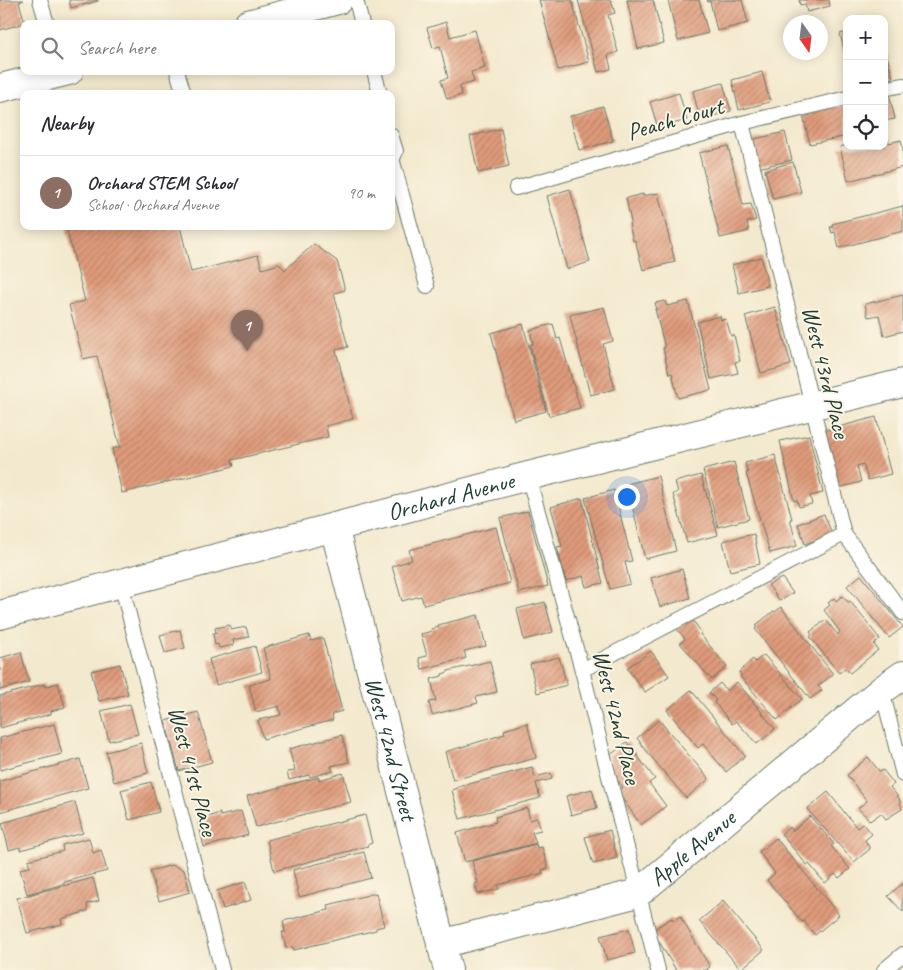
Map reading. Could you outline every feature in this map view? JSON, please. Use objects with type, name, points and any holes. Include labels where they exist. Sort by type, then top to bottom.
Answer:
[{"type":"street","points":[[264,20],[338,1]]},
{"type":"street","points":[[0,88],[51,75]]},
{"type":"street","name":"Orchard Avenue","points":[[0,614],[121,584],[528,476],[903,383]]},
{"type":"street","name":"West 42nd Street","points":[[334,527],[448,970]]},
{"type":"street","name":"Apple Avenue","points":[[441,944],[638,893],[892,682]]},
{"type":"lane","points":[[40,0],[46,20]]},
{"type":"lane","points":[[338,1],[358,20]]},
{"type":"lane","points":[[178,75],[183,90]]},
{"type":"lane","points":[[375,75],[377,90]]},
{"type":"lane","points":[[888,88],[903,85]]},
{"type":"lane","name":"Peach Court","points":[[516,188],[742,123],[843,99]]},
{"type":"lane","name":"West 43rd Place","points":[[742,123],[844,534],[903,613]]},
{"type":"lane","points":[[395,174],[427,286]]},
{"type":"lane","name":"West 42nd Place","points":[[528,476],[582,670],[658,970]]},
{"type":"lane","points":[[582,670],[844,534]]},
{"type":"lane","name":"West 41st Place","points":[[121,584],[222,970]]},
{"type":"lane","points":[[892,682],[903,775]]},
{"type":"lane","points":[[884,970],[903,954]]},
{"type":"building","points":[[0,0],[24,0],[19,2],[24,20],[20,20],[20,24],[0,30]]},
{"type":"building","points":[[69,0],[98,0],[98,1],[71,8]]},
{"type":"building","points":[[539,0],[572,0],[589,62],[558,70]]},
{"type":"building","points":[[578,0],[611,0],[615,13],[608,15],[618,52],[608,55],[611,69],[598,72]]},
{"type":"building","points":[[627,0],[653,0],[664,43],[638,49]]},
{"type":"building","points":[[668,0],[699,0],[708,33],[678,41]]},
{"type":"building","points":[[707,0],[742,0],[748,23],[717,31],[710,1],[708,2]]},
{"type":"building","points":[[799,0],[829,0],[830,6],[807,12],[805,4],[800,5]]},
{"type":"building","points":[[446,22],[450,37],[475,30],[485,68],[471,72],[474,82],[460,86],[462,95],[447,99],[441,80],[448,78],[440,46],[433,48],[427,28]]},
{"type":"building","points":[[843,33],[843,46],[840,34]]},
{"type":"building","points":[[888,60],[893,78],[888,79]]},
{"type":"building","points":[[762,72],[770,102],[739,110],[732,80]]},
{"type":"building","points":[[723,83],[731,111],[700,120],[693,91]]},
{"type":"building","points":[[679,93],[687,120],[658,128],[650,102]]},
{"type":"building","points":[[888,93],[895,119],[888,120],[888,105]]},
{"type":"building","points":[[843,104],[843,137],[810,144],[803,116],[811,115],[811,112]]},
{"type":"building","points":[[603,106],[613,141],[579,150],[570,116]]},
{"type":"building","points":[[501,129],[509,166],[478,173],[470,136]]},
{"type":"building","points":[[785,132],[792,160],[758,168],[751,140]]},
{"type":"building","points":[[888,139],[889,143],[901,140],[903,167],[848,181],[840,147],[843,146],[843,150],[888,150]]},
{"type":"building","points":[[728,146],[743,205],[751,204],[756,220],[747,222],[749,231],[720,238],[699,153]]},
{"type":"building","points":[[793,162],[801,192],[773,199],[765,170]]},
{"type":"building","points":[[570,189],[590,262],[567,269],[547,196]]},
{"type":"building","points":[[658,193],[675,262],[643,270],[635,240],[633,241],[626,198]]},
{"type":"building","points":[[903,206],[903,231],[839,248],[835,232],[832,233],[830,227],[833,227],[832,224]]},
{"type":"building","points":[[67,230],[181,230],[191,272],[258,255],[262,269],[279,264],[285,270],[314,244],[337,261],[345,290],[334,293],[348,347],[336,350],[353,419],[326,426],[328,437],[232,460],[234,466],[122,493],[112,449],[120,447],[97,356],[83,359],[69,305],[85,301]]},
{"type":"building","points":[[761,257],[768,286],[739,293],[732,265]]},
{"type":"building","points":[[903,295],[903,331],[884,336],[879,315],[868,317],[865,304]]},
{"type":"building","points":[[665,301],[667,306],[688,301],[711,390],[678,398],[672,373],[669,374],[663,348],[665,348],[655,309],[657,309],[655,303]]},
{"type":"building","points":[[604,307],[613,341],[603,344],[615,389],[590,395],[570,315]]},
{"type":"building","points":[[775,307],[791,365],[761,373],[745,316]]},
{"type":"building","points":[[720,316],[721,320],[726,319],[731,336],[734,335],[740,361],[735,362],[738,373],[711,379],[697,322]]},
{"type":"building","points":[[523,324],[546,411],[514,420],[491,333]]},
{"type":"building","points":[[553,324],[557,339],[560,338],[580,408],[549,416],[530,345],[533,344],[530,330]]},
{"type":"building","points":[[876,417],[891,474],[868,480],[863,464],[857,466],[861,482],[838,488],[823,431]]},
{"type":"building","points":[[809,435],[823,493],[810,496],[812,504],[799,507],[797,500],[794,501],[780,441]]},
{"type":"building","points":[[775,455],[797,546],[770,553],[746,473],[748,473],[745,463]]},
{"type":"building","points":[[734,462],[749,519],[718,527],[703,470]]},
{"type":"building","points":[[701,475],[718,535],[687,543],[673,494],[678,492],[675,482]]},
{"type":"building","points":[[658,476],[676,551],[645,559],[627,484]]},
{"type":"building","points":[[614,490],[632,561],[625,562],[630,584],[610,589],[585,498]]},
{"type":"building","points":[[582,498],[603,583],[586,587],[583,576],[566,581],[557,547],[562,546],[551,507]]},
{"type":"building","points":[[528,511],[548,586],[519,593],[500,518]]},
{"type":"building","points":[[824,514],[832,534],[805,544],[798,524]]},
{"type":"building","points":[[496,527],[510,583],[424,605],[421,596],[402,601],[392,566],[412,560],[409,550]]},
{"type":"building","points":[[754,534],[760,564],[730,571],[723,541]]},
{"type":"building","points":[[682,569],[690,598],[660,607],[651,578]]},
{"type":"building","points":[[861,575],[903,627],[889,638],[847,586]]},
{"type":"building","points":[[782,578],[793,593],[780,601],[768,585]]},
{"type":"building","points":[[842,596],[848,602],[850,601],[880,639],[874,644],[878,650],[850,673],[845,668],[839,673],[810,637],[812,635],[810,632],[826,620],[838,635],[840,632],[824,610],[834,598],[836,601]]},
{"type":"building","points":[[545,602],[553,632],[524,640],[517,609]]},
{"type":"building","points":[[781,607],[833,674],[818,686],[822,690],[810,699],[755,629],[756,625]]},
{"type":"building","points":[[478,615],[486,646],[464,651],[466,658],[422,669],[419,658],[427,656],[421,634],[432,631],[431,629],[439,627],[438,625]]},
{"type":"building","points":[[691,618],[702,633],[700,634],[727,667],[712,680],[680,643],[685,639],[677,629]]},
{"type":"building","points":[[230,625],[231,630],[246,627],[249,637],[233,640],[234,645],[219,648],[218,644],[215,645],[213,633],[216,633],[215,628]]},
{"type":"building","points":[[180,630],[185,648],[165,653],[160,635]]},
{"type":"building","points":[[309,635],[311,641],[323,638],[342,711],[332,714],[333,720],[263,739],[258,720],[281,715],[279,706],[256,712],[249,685],[271,679],[263,648]]},
{"type":"building","points":[[255,646],[262,672],[216,685],[209,659]]},
{"type":"building","points":[[651,651],[669,676],[645,692],[627,668]]},
{"type":"building","points":[[21,652],[29,682],[0,690],[0,658]]},
{"type":"building","points":[[764,655],[802,699],[777,720],[740,676],[739,672],[753,659],[755,662]]},
{"type":"building","points":[[559,657],[567,685],[537,693],[530,664]]},
{"type":"building","points":[[490,661],[497,692],[476,697],[478,703],[432,715],[429,702],[436,701],[431,679],[442,676],[442,674],[448,671]]},
{"type":"building","points":[[120,664],[128,694],[99,701],[91,671]]},
{"type":"building","points":[[737,682],[775,729],[757,744],[736,721],[732,724],[709,693],[720,683],[727,691]]},
{"type":"building","points":[[58,683],[65,707],[51,711],[51,714],[0,728],[0,696],[44,684],[44,687]]},
{"type":"building","points":[[691,690],[745,756],[726,772],[703,744],[698,748],[667,710]]},
{"type":"building","points":[[130,704],[138,734],[109,741],[101,711]]},
{"type":"building","points":[[198,712],[212,762],[179,771],[165,721]]},
{"type":"building","points":[[659,720],[709,779],[686,798],[637,738]]},
{"type":"building","points":[[527,723],[536,758],[453,780],[445,752],[505,734],[504,730]]},
{"type":"building","points":[[54,724],[62,754],[0,770],[0,738]]},
{"type":"building","points":[[342,735],[349,762],[331,766],[333,771],[289,780],[287,772],[295,771],[289,749]]},
{"type":"building","points":[[627,742],[655,779],[649,783],[666,806],[641,825],[617,791],[623,787],[612,773],[609,756]]},
{"type":"building","points":[[141,743],[148,773],[114,782],[106,752]]},
{"type":"building","points":[[868,757],[880,772],[883,770],[894,784],[890,787],[899,798],[902,809],[886,819],[881,813],[870,821],[858,808],[867,801],[847,775]]},
{"type":"building","points":[[80,759],[88,788],[0,812],[0,781]]},
{"type":"building","points":[[532,767],[535,777],[551,773],[552,779],[536,783],[540,798],[460,819],[452,790]]},
{"type":"building","points":[[343,773],[351,802],[256,827],[247,796],[318,777],[319,780]]},
{"type":"building","points":[[151,782],[159,812],[129,820],[121,790]]},
{"type":"building","points":[[592,789],[597,808],[571,815],[566,796]]},
{"type":"building","points":[[828,792],[857,828],[863,823],[872,834],[865,840],[870,849],[854,862],[807,809]]},
{"type":"building","points":[[75,802],[83,833],[20,850],[20,847],[9,850],[2,823]]},
{"type":"building","points":[[527,808],[530,820],[537,818],[541,830],[532,832],[536,843],[465,862],[457,833],[496,822],[495,817]]},
{"type":"building","points":[[241,811],[248,835],[204,847],[198,822],[201,822],[200,819],[220,813],[220,816]]},
{"type":"building","points":[[365,815],[372,843],[368,846],[274,871],[267,840]]},
{"type":"building","points":[[810,816],[834,844],[831,846],[850,869],[839,878],[835,874],[825,883],[781,834],[790,827],[793,831]]},
{"type":"building","points":[[610,830],[617,858],[593,864],[585,837]]},
{"type":"building","points":[[89,838],[93,853],[101,850],[107,871],[27,894],[20,869],[30,867],[28,860],[63,851],[62,845]]},
{"type":"building","points":[[776,838],[839,915],[815,935],[767,880],[775,873],[759,852]]},
{"type":"building","points":[[536,844],[537,848],[542,847],[548,868],[542,870],[543,873],[498,885],[499,889],[478,894],[475,884],[478,883],[472,861]]},
{"type":"building","points":[[364,852],[371,878],[299,897],[293,870]]},
{"type":"building","points":[[172,865],[184,870],[190,892],[159,901],[150,871]]},
{"type":"building","points":[[93,878],[99,901],[87,904],[88,911],[61,919],[62,924],[27,933],[17,898]]},
{"type":"building","points":[[245,882],[251,900],[223,909],[217,891]]},
{"type":"building","points":[[903,883],[903,912],[888,896]]},
{"type":"building","points":[[376,893],[384,926],[376,928],[376,930],[294,950],[293,947],[286,948],[282,932],[285,932],[283,921],[329,910],[328,905]]},
{"type":"building","points":[[723,901],[764,950],[741,969],[699,921]]},
{"type":"building","points":[[680,916],[710,967],[708,970],[676,970],[652,930],[672,918],[673,920]]},
{"type":"building","points":[[629,929],[635,953],[607,960],[600,936]]},
{"type":"place","name":"Orchard STEM School","points":[[247,351]]}]
